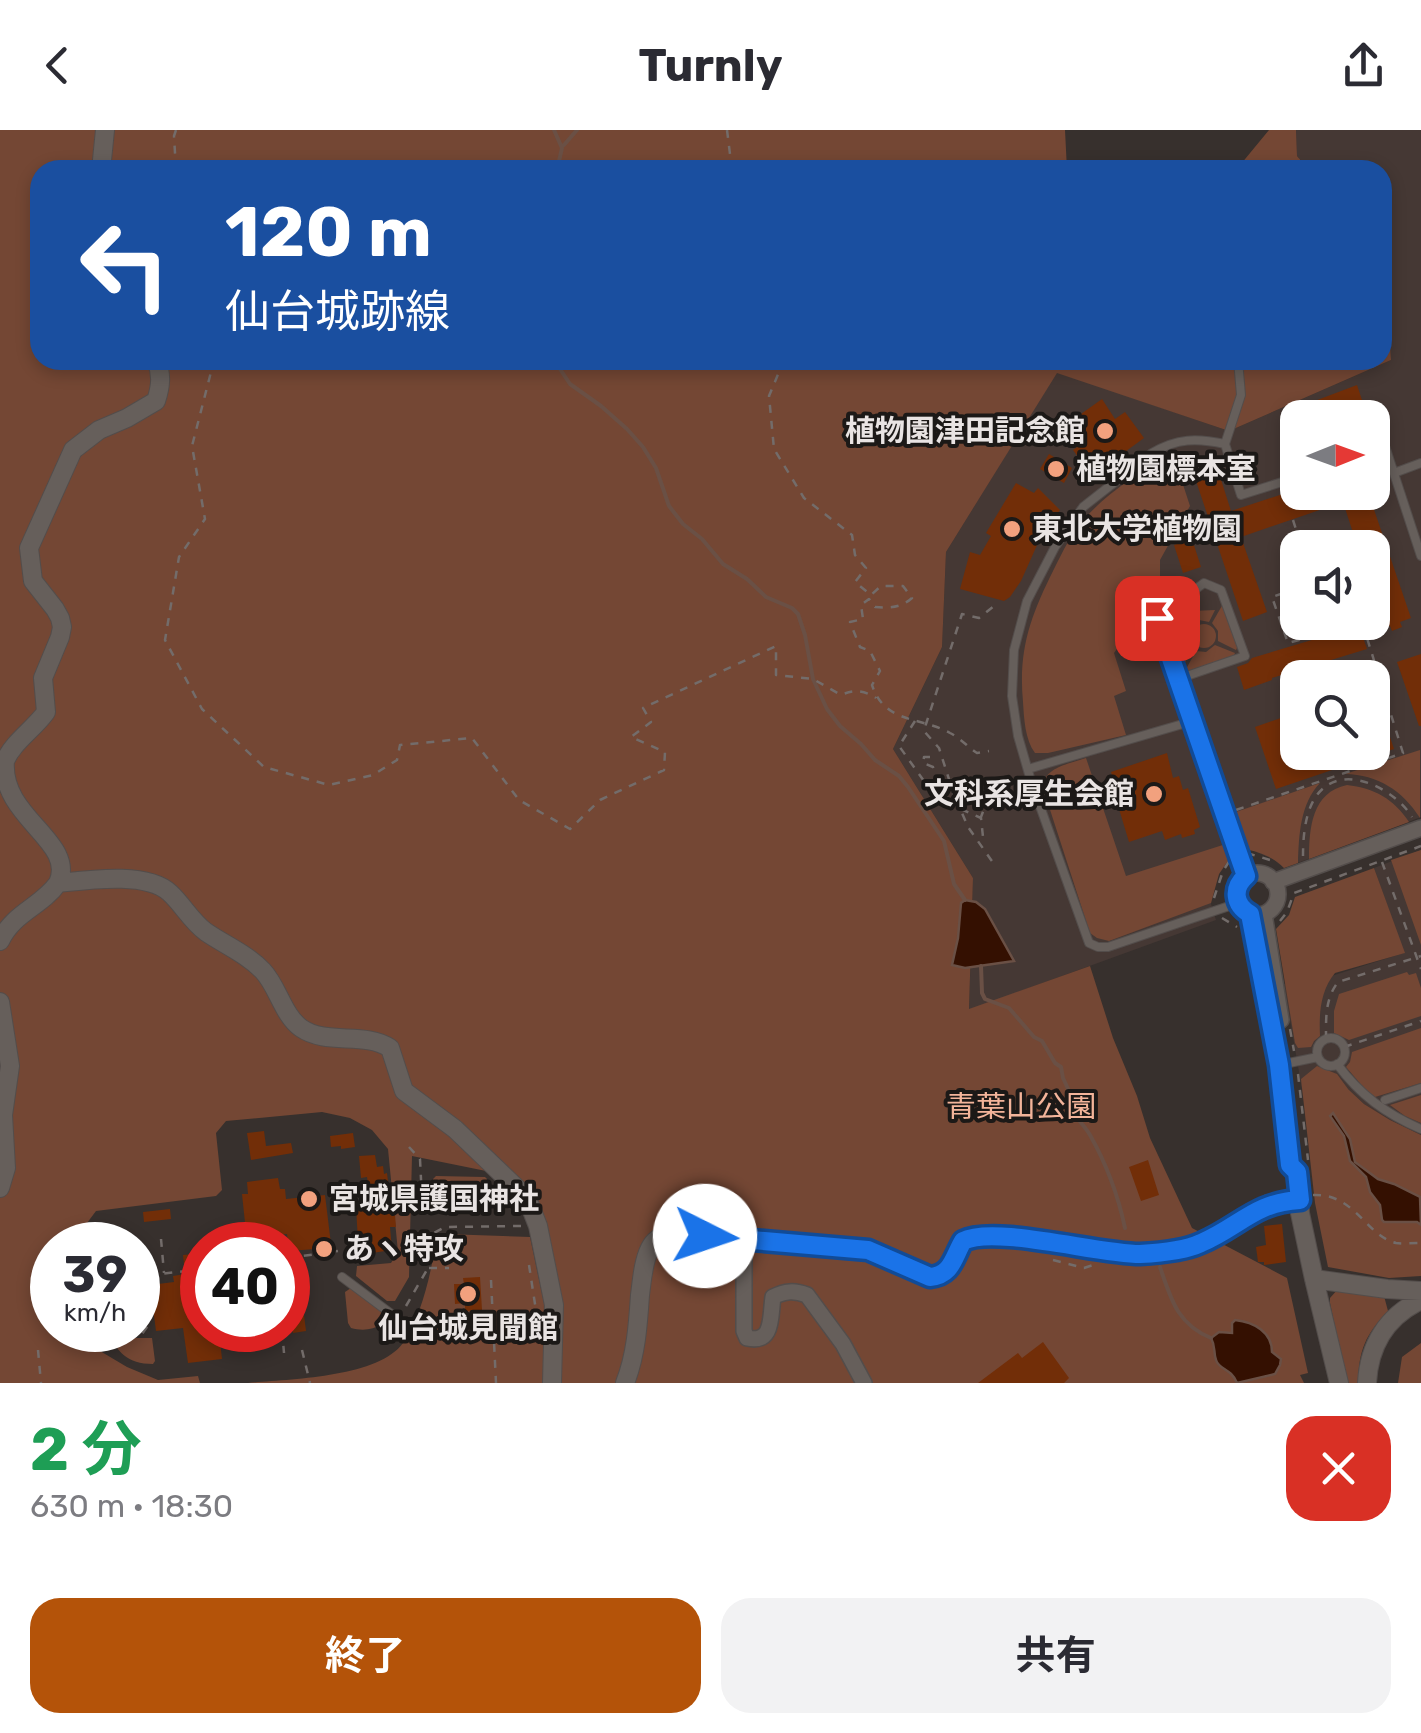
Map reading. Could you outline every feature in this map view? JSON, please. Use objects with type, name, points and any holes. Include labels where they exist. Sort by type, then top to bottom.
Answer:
[{"type":"street","points":[[101,160],[105,130]]},
{"type":"street","points":[[0,940],[6,928],[52,891],[61,876],[59,862],[44,841],[8,804],[2,779],[2,768],[12,748],[46,712],[44,678],[62,628],[55,609],[33,582],[28,548],[73,450],[99,430],[156,400],[161,386],[160,370]]},
{"type":"street","points":[[1275,887],[1419,830]]},
{"type":"street","points":[[1256,914],[1276,903],[1275,887],[1264,875],[1257,874],[1246,876],[1237,889],[1256,914],[1293,1062],[1300,1162],[1305,1173],[1300,1200],[1339,1383]]},
{"type":"street","points":[[58,883],[101,879],[160,885],[203,930],[264,972],[300,1027],[315,1035],[377,1042],[390,1048],[404,1091],[455,1129],[527,1198],[538,1226],[554,1305],[552,1383]]},
{"type":"street","points":[[1256,914],[1290,1165],[1305,1173]]},
{"type":"street","points":[[0,1002],[10,1066],[4,1115],[6,1168],[0,1188]]},
{"type":"street","points":[[625,1383],[651,1244],[668,1233],[868,1250],[930,1277],[941,1276],[950,1269],[963,1241],[975,1235],[1144,1254],[1201,1244],[1268,1204],[1300,1200]]},
{"type":"street","points":[[744,1238],[747,1338],[762,1339],[767,1334],[773,1297],[792,1291],[807,1295],[843,1344],[864,1383]]},
{"type":"street","points":[[1314,1279],[1421,1291]]},
{"type":"street","points":[[1366,1383],[1378,1337],[1401,1312],[1421,1300]]},
{"type":"lane","points":[[1239,370],[1241,395],[1224,444],[1241,495],[1280,483]]},
{"type":"lane","points":[[1224,444],[1196,438],[1162,447],[1083,507],[1054,547],[1027,602],[1014,650],[1012,696],[1028,769],[1088,944],[1108,947],[1256,914]]},
{"type":"lane","points":[[1390,461],[1421,556]]},
{"type":"lane","points":[[1394,473],[1421,463]]},
{"type":"lane","points":[[1178,679],[1244,656],[1221,590],[1204,583],[1157,618],[1178,679],[1193,720],[1246,876]]},
{"type":"lane","points":[[1028,769],[1193,720]]},
{"type":"lane","points":[[1326,1039],[1335,1039],[1344,1047],[1344,1055],[1337,1064],[1324,1064],[1318,1057],[1320,1044],[1326,1039]]},
{"type":"lane","points":[[1293,1062],[1318,1057]]},
{"type":"lane","points":[[1337,1064],[1373,1103],[1421,1128]]},
{"type":"lane","points":[[1385,1100],[1421,1088]]},
{"type":"lane","points":[[342,1277],[398,1318]]},
{"type":"path","points":[[175,160],[176,130]]},
{"type":"path","points":[[727,130],[731,160]]},
{"type":"path","points":[[210,370],[192,446],[205,520],[179,557],[165,640],[202,709],[264,767],[328,785],[373,775],[397,760],[400,745],[472,738],[519,800],[570,830],[600,800],[664,770],[665,752],[631,737],[651,722],[643,708],[776,646],[776,675],[813,679],[841,695],[852,690],[865,691],[890,713],[951,734],[977,753],[989,750]]},
{"type":"path","points":[[780,370],[769,396],[774,449],[804,498],[852,536],[855,555],[866,568],[855,582],[870,597],[875,607],[889,608],[912,598],[903,586],[881,586],[870,597],[862,605],[864,619],[850,622],[860,647],[870,651],[880,671],[872,685],[876,698]]},
{"type":"path","points":[[1293,520],[1296,530]]},
{"type":"path","points":[[1280,594],[1272,597],[1280,620]]},
{"type":"path","points":[[994,606],[979,618],[962,614],[924,731],[939,748],[968,827],[994,864]]},
{"type":"path","points":[[1224,814],[1403,753],[1368,640]]},
{"type":"path","points":[[916,720],[899,746],[934,795],[956,798]]},
{"type":"path","points":[[920,775],[924,757],[930,757]]},
{"type":"path","points":[[922,763],[933,767],[942,794]]},
{"type":"path","points":[[1335,770],[1338,778]]},
{"type":"path","points":[[1304,863],[1304,836],[1315,798],[1338,778],[1380,787],[1398,799],[1419,830]]},
{"type":"path","points":[[976,781],[984,809],[983,837],[979,841]]},
{"type":"path","points":[[960,809],[981,818]]},
{"type":"path","points":[[1256,914],[1288,912],[1294,893],[1421,846]]},
{"type":"path","points":[[1214,899],[1231,858]]},
{"type":"path","points":[[1381,861],[1421,969]]},
{"type":"path","points":[[1326,1039],[1327,1005],[1338,982],[1419,956]]},
{"type":"path","points":[[1344,1047],[1421,1021]]},
{"type":"path","points":[[1289,1025],[1305,1173],[1312,1196],[1328,1195],[1339,1201],[1396,1243],[1421,1243]]},
{"type":"path","points":[[409,1148],[420,1159],[422,1199]]},
{"type":"path","points":[[406,1306],[428,1268],[434,1233],[445,1227],[538,1226]]},
{"type":"path","points":[[160,1239],[164,1273]]},
{"type":"path","points":[[310,1255],[338,1251]]},
{"type":"path","points":[[529,1264],[538,1322]]},
{"type":"path","points":[[428,1268],[448,1268]]},
{"type":"path","points":[[160,1274],[180,1271]]},
{"type":"path","points":[[491,1280],[496,1383]]},
{"type":"path","points":[[38,1352],[42,1383]]},
{"type":"path","points":[[302,1352],[310,1383]]},
{"type":"shaded area","points":[[1296,130],[1421,130],[1421,817],[1284,868],[1249,849],[1232,855],[1213,892],[1211,904],[1216,920],[969,1010],[973,878],[893,749],[942,647],[946,552],[1057,372],[1229,431],[1280,409],[1280,510],[1390,510],[1390,400],[1300,400],[1368,370],[1392,370],[1392,160],[1300,160]]},
{"type":"shaded area","points":[[1421,850],[1421,1135],[1364,1104],[1348,1089],[1304,1101],[1284,984],[1303,985],[1404,953],[1374,868]]},
{"type":"shaded area","points":[[965,900],[985,909],[1014,961],[965,968],[952,965],[961,903]]},
{"type":"shaded area","points":[[1333,1113],[1350,1139],[1355,1162],[1378,1179],[1420,1197],[1421,1225],[1382,1220],[1380,1205],[1370,1192],[1366,1177],[1350,1161],[1344,1136],[1330,1116]]},
{"type":"shaded area","points":[[1235,1320],[1255,1326],[1269,1339],[1272,1352],[1281,1359],[1275,1374],[1237,1383],[1218,1363],[1211,1338],[1219,1332],[1232,1333]]},
{"type":"green space","name":"青葉山公園","points":[[0,130],[1065,130],[1066,160],[30,160],[30,370],[1368,370],[1300,400],[1280,400],[1280,409],[1229,431],[1057,373],[946,552],[942,647],[893,749],[973,878],[969,1009],[1090,966],[1150,1138],[1192,1228],[1287,1278],[1308,1373],[1300,1375],[1304,1383],[560,1383],[544,1227],[491,1172],[412,1156],[409,1277],[395,1301],[387,1301],[356,1276],[357,1266],[391,1263],[398,1252],[388,1149],[372,1130],[350,1118],[322,1112],[226,1121],[216,1133],[222,1190],[216,1196],[96,1211],[88,1222],[30,1222],[30,1352],[102,1352],[158,1380],[198,1376],[200,1383],[0,1383]]},
{"type":"green space","points":[[1269,130],[1296,130],[1300,160],[1244,160]]},
{"type":"green space","points":[[1173,454],[1190,506],[1160,560],[1160,588],[1114,653],[1126,691],[1114,696],[1126,735],[1035,753],[1025,722],[1022,665],[1028,633],[1046,586],[1068,542],[1086,517],[1127,482]]},
{"type":"green space","points":[[1223,604],[1238,646],[1236,650],[1218,641],[1218,631],[1212,623]]},
{"type":"green space","points":[[1215,610],[1209,622],[1199,620],[1190,627],[1167,616],[1170,612]]},
{"type":"green space","points":[[1164,622],[1187,632],[1187,641],[1193,648],[1182,668]]},
{"type":"green space","points":[[1204,624],[1216,636],[1204,648],[1192,636]]},
{"type":"green space","points":[[1215,645],[1235,653],[1233,657],[1186,669],[1196,651],[1206,652]]},
{"type":"green space","points":[[1420,750],[1420,818],[1388,786],[1368,777],[1345,774],[1390,770],[1390,760]]},
{"type":"green space","points":[[1086,758],[1126,876],[1229,843],[1232,855],[1219,874],[1211,903],[1109,941],[1090,933],[1042,785],[1054,770]]},
{"type":"green space","points":[[1320,783],[1305,810],[1298,863],[1284,868],[1266,855],[1244,850],[1233,813]]},
{"type":"green space","points":[[1347,785],[1383,796],[1409,822],[1309,859],[1312,824],[1320,803],[1335,789]]},
{"type":"green space","points":[[1421,850],[1421,945],[1391,860]]},
{"type":"green space","points":[[1374,868],[1405,953],[1335,973],[1322,1003],[1320,1036],[1311,1047],[1298,1048],[1276,929],[1289,915],[1295,897]]},
{"type":"green space","points":[[1407,972],[1416,973],[1421,988],[1421,1016],[1349,1040],[1334,1033],[1339,994]]},
{"type":"green space","points":[[1421,1028],[1421,1083],[1375,1097],[1346,1067],[1352,1052]]},
{"type":"green space","points":[[1317,1066],[1337,1074],[1364,1104],[1421,1135],[1421,1276],[1389,1278],[1328,1267],[1315,1203],[1301,1079]]},
{"type":"green space","points":[[1421,1095],[1421,1123],[1390,1105]]},
{"type":"green space","points":[[436,1176],[485,1177],[486,1202],[433,1203]]},
{"type":"green space","points":[[445,1234],[530,1237],[544,1303],[543,1383],[248,1383],[331,1375],[391,1355],[415,1321],[429,1279],[436,1240]]},
{"type":"green space","points":[[351,1288],[383,1313],[382,1324],[375,1328],[351,1328],[345,1292]]},
{"type":"green space","points":[[1338,1289],[1384,1296],[1388,1311],[1365,1344],[1358,1383],[1347,1383],[1330,1303]]},
{"type":"green space","points":[[1421,1343],[1421,1383],[1398,1383],[1402,1357]]},
{"type":"green space","points":[[121,1352],[154,1352],[155,1361],[136,1362]]},
{"type":"building","points":[[1357,385],[1362,400],[1317,400]]},
{"type":"building","name":"植物園津田記念館","points":[[1102,399],[1115,419],[1125,412],[1144,438],[1092,476],[1073,450],[1081,444],[1067,424]]},
{"type":"building","name":"植物園標本室","points":[[1049,454],[1072,468],[1064,483],[1040,469]]},
{"type":"building","points":[[1217,467],[1231,511],[1280,495],[1280,510],[1320,510],[1241,537],[1267,612],[1243,621],[1194,475]]},
{"type":"building","points":[[1016,483],[1034,493],[1038,488],[1060,510],[1042,534],[1010,597],[1004,601],[960,589],[970,552],[980,555],[991,536],[986,533]]},
{"type":"building","points":[[1346,510],[1374,510],[1381,530],[1352,530]]},
{"type":"building","points":[[1192,539],[1201,567],[1183,573],[1174,545]]},
{"type":"building","points":[[1390,556],[1411,618],[1392,631],[1390,626]]},
{"type":"building","points":[[1312,640],[1364,640],[1367,649],[1331,660],[1280,660],[1280,676],[1244,690],[1237,667],[1252,658]]},
{"type":"building","points":[[1421,654],[1421,726],[1419,726],[1397,662]]},
{"type":"building","points":[[1280,718],[1280,770],[1332,770],[1276,789],[1255,727]]},
{"type":"building","name":"文科系厚生会館","points":[[1167,753],[1173,778],[1179,776],[1183,790],[1188,788],[1200,827],[1194,830],[1195,834],[1182,838],[1181,834],[1165,840],[1162,831],[1129,842],[1111,772]]},
{"type":"building","points":[[264,1131],[266,1146],[291,1143],[293,1153],[251,1160],[247,1133]]},
{"type":"building","points":[[353,1133],[355,1147],[331,1147],[330,1136]]},
{"type":"building","points":[[375,1155],[377,1167],[383,1166],[384,1174],[387,1173],[396,1227],[390,1227],[392,1250],[359,1260],[359,1254],[351,1255],[349,1242],[358,1241],[356,1207],[371,1205],[367,1177],[361,1178],[359,1156]]},
{"type":"building","points":[[1148,1160],[1159,1195],[1141,1201],[1129,1167]]},
{"type":"building","points":[[278,1178],[286,1199],[325,1195],[331,1244],[310,1249],[310,1222],[245,1222],[242,1194],[248,1194],[247,1182]]},
{"type":"building","points":[[170,1209],[171,1219],[144,1222],[143,1212]]},
{"type":"building","points":[[1282,1224],[1286,1262],[1258,1262],[1256,1247],[1266,1245],[1264,1226]]},
{"type":"building","points":[[180,1275],[180,1328],[160,1331],[160,1284],[174,1282],[173,1276]]},
{"type":"building","name":"仙台城見聞館","points":[[480,1277],[482,1310],[465,1311],[465,1303],[455,1304],[454,1284],[464,1284],[463,1278]]},
{"type":"building","points":[[1043,1342],[1069,1378],[1064,1383],[978,1383],[1018,1353],[1022,1358]]},
{"type":"building","points":[[186,1352],[221,1352],[222,1359],[188,1363]]},
{"type":"waterway","points":[[554,130],[562,148],[559,160]]},
{"type":"waterway","points":[[564,145],[577,130]]},
{"type":"waterway","points":[[561,370],[570,384],[601,406],[643,447],[656,468],[669,506],[683,524],[723,564],[766,597],[798,614],[813,679],[827,709],[875,760],[908,787],[944,841],[954,884],[965,900]]},
{"type":"waterway","points":[[981,966],[985,999],[1009,1008],[1061,1067],[1072,1111],[1102,1158],[1125,1228]]},
{"type":"waterway","points":[[1160,1267],[1183,1318],[1211,1338]]},
{"type":"place","name":"植物園津田記念館","points":[[1105,431]]},
{"type":"place","name":"植物園標本室","points":[[1056,469]]},
{"type":"place","name":"東北大学植物園","points":[[1012,529]]},
{"type":"place","name":"文科系厚生会館","points":[[1154,794]]},
{"type":"place","name":"宮城県護国神社","points":[[309,1199]]},
{"type":"place","name":"あヽ特攻","points":[[324,1249]]},
{"type":"place","name":"仙台城見聞館","points":[[468,1294]]},
{"type":"route","points":[[705,1236],[852,1247],[883,1255],[930,1277],[941,1276],[950,1269],[963,1241],[975,1235],[1144,1254],[1201,1244],[1268,1204],[1300,1200],[1297,1172],[1290,1165],[1279,1065],[1250,914],[1241,908],[1236,896],[1246,876],[1157,618]]}]
